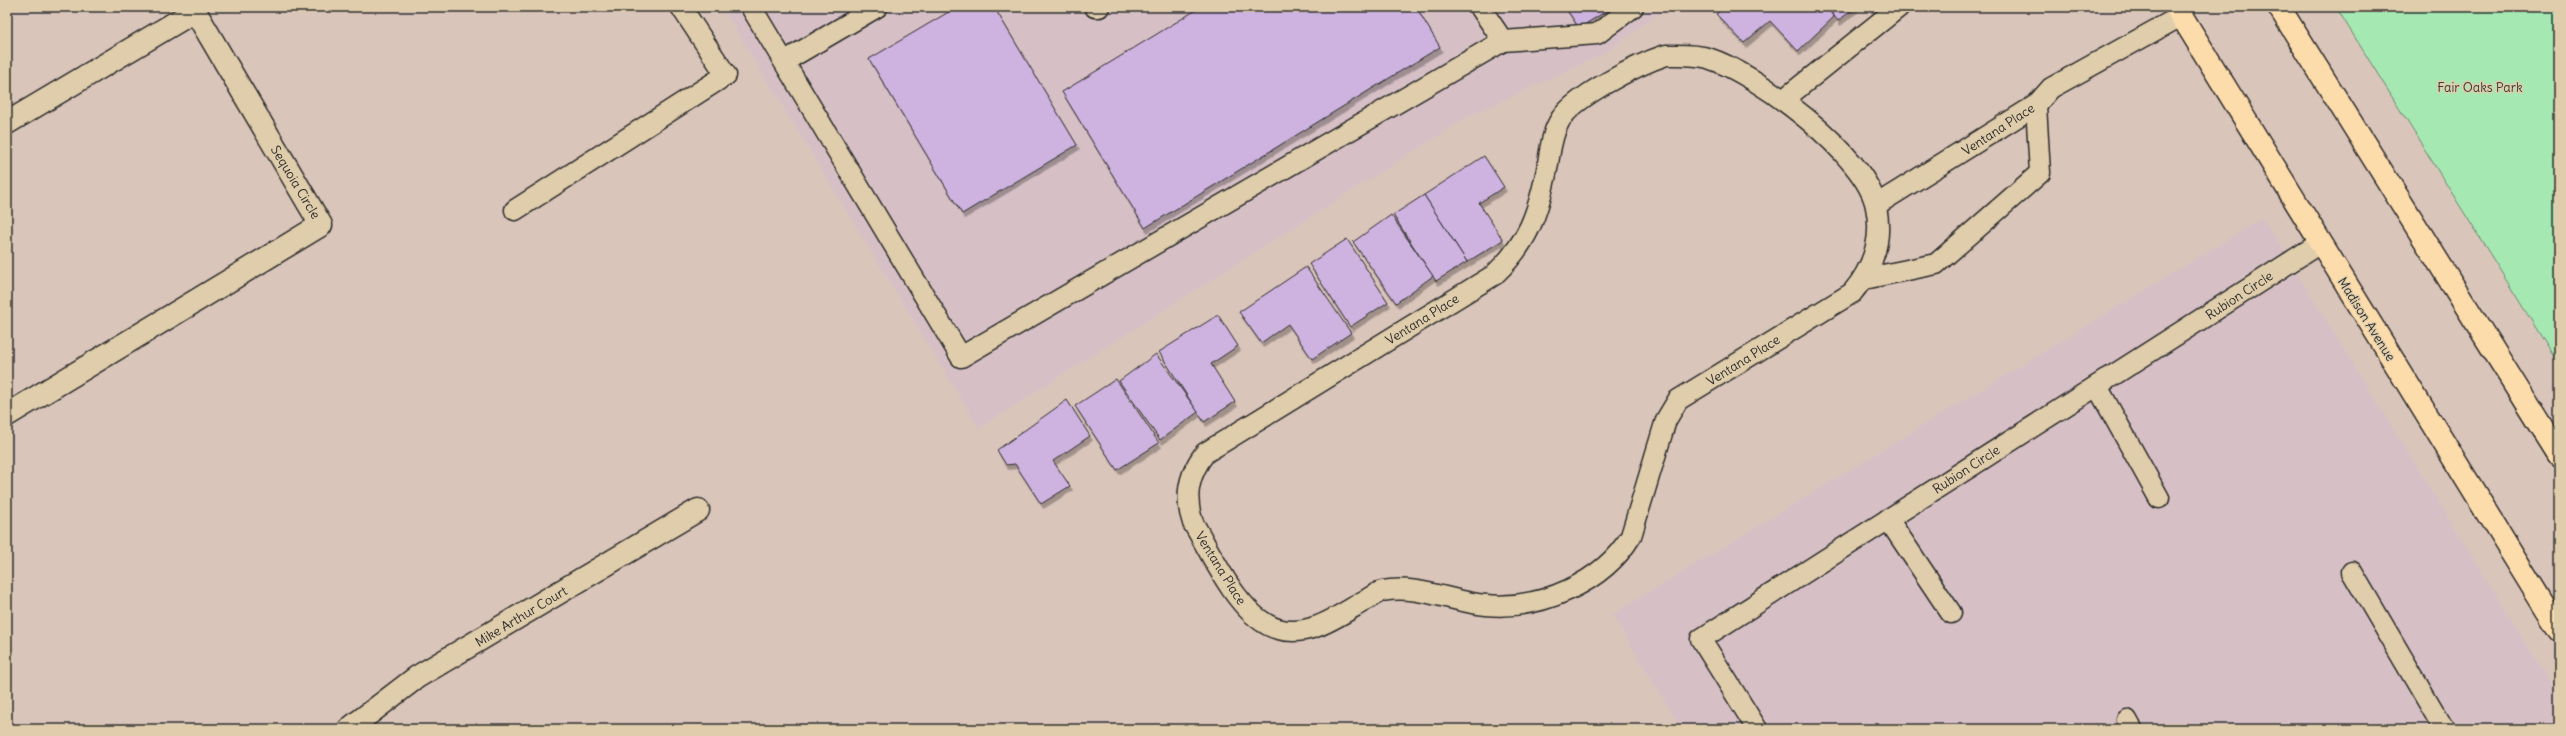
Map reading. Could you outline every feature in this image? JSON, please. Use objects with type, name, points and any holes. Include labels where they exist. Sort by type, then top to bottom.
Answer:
[{"type":"main road","points":[[2279,7],[2559,455]]},
{"type":"main road","name":"Madison Avenue","points":[[2178,11],[2559,630]]},
{"type":"street","name":"Sequoia Circle","points":[[7,123],[195,11],[321,225],[7,415]]},
{"type":"street","name":"Mike Arthur Court","points":[[349,729],[417,677],[698,510]]},
{"type":"lane","points":[[515,210],[726,75],[681,7]]},
{"type":"lane","points":[[751,7],[785,61],[961,357],[1503,42],[1597,34],[1633,7]]},
{"type":"lane","points":[[785,61],[877,7]]},
{"type":"lane","points":[[1480,7],[1503,42]]},
{"type":"lane","points":[[1783,100],[1899,7]]},
{"type":"lane","name":"Ventana Place","points":[[1876,205],[2036,106],[2051,88],[2178,11]]},
{"type":"lane","name":"Ventana Place","points":[[1673,55],[1694,55],[1709,59],[1750,79],[1783,100],[1821,131],[1864,176],[1876,205],[1879,230],[1876,253],[1864,279],[1852,293],[1678,400],[1666,420],[1631,536],[1622,551],[1597,573],[1550,598],[1520,606],[1486,605],[1406,588],[1381,592],[1322,625],[1305,631],[1279,630],[1262,623],[1242,604],[1193,523],[1188,509],[1189,481],[1194,466],[1205,453],[1494,275],[1510,260],[1530,230],[1540,201],[1553,136],[1559,121],[1571,106],[1643,62],[1673,55]]},
{"type":"lane","points":[[1864,279],[1936,264],[2040,173],[2036,106]]},
{"type":"lane","name":"Rubion Circle","points":[[1756,729],[1701,639],[2320,242]]},
{"type":"lane","points":[[2097,386],[2159,498]]},
{"type":"lane","points":[[1888,519],[1951,613]]},
{"type":"lane","points":[[2352,572],[2444,729]]},
{"type":"shaded area","points":[[722,7],[1667,7],[1605,53],[1469,116],[979,428]]},
{"type":"shaded area","points":[[2263,218],[2559,697],[2559,729],[1682,729],[1612,615]]},
{"type":"green space","name":"Fair Oaks Park","points":[[2336,7],[2559,7],[2559,365]]},
{"type":"building","points":[[957,7],[994,7],[1077,145],[962,214],[869,59]]},
{"type":"building","points":[[1201,7],[1416,7],[1440,47],[1145,228],[1062,92]]},
{"type":"building","points":[[1565,7],[1613,7],[1579,28]]},
{"type":"building","points":[[1725,7],[1826,7],[1834,17],[1798,51],[1770,21],[1744,43],[1716,14]]},
{"type":"building","points":[[1827,7],[1856,7],[1838,21]]},
{"type":"building","points":[[1484,156],[1504,187],[1479,203],[1503,240],[1467,262],[1424,195]]},
{"type":"building","points":[[1424,195],[1467,262],[1436,281],[1393,215]]},
{"type":"building","points":[[1391,215],[1433,276],[1396,303],[1353,242]]},
{"type":"building","points":[[1347,239],[1388,302],[1350,327],[1309,264]]},
{"type":"building","points":[[1306,267],[1351,333],[1312,359],[1288,324],[1261,343],[1239,312]]},
{"type":"building","points":[[1218,315],[1238,346],[1211,364],[1235,402],[1204,422],[1159,352]]},
{"type":"building","points":[[1156,354],[1198,412],[1160,440],[1119,381]]},
{"type":"building","points":[[1116,379],[1159,443],[1117,470],[1075,406]]},
{"type":"building","points":[[1067,400],[1090,436],[1053,461],[1070,486],[1041,504],[1015,464],[1006,465],[997,450]]}]
